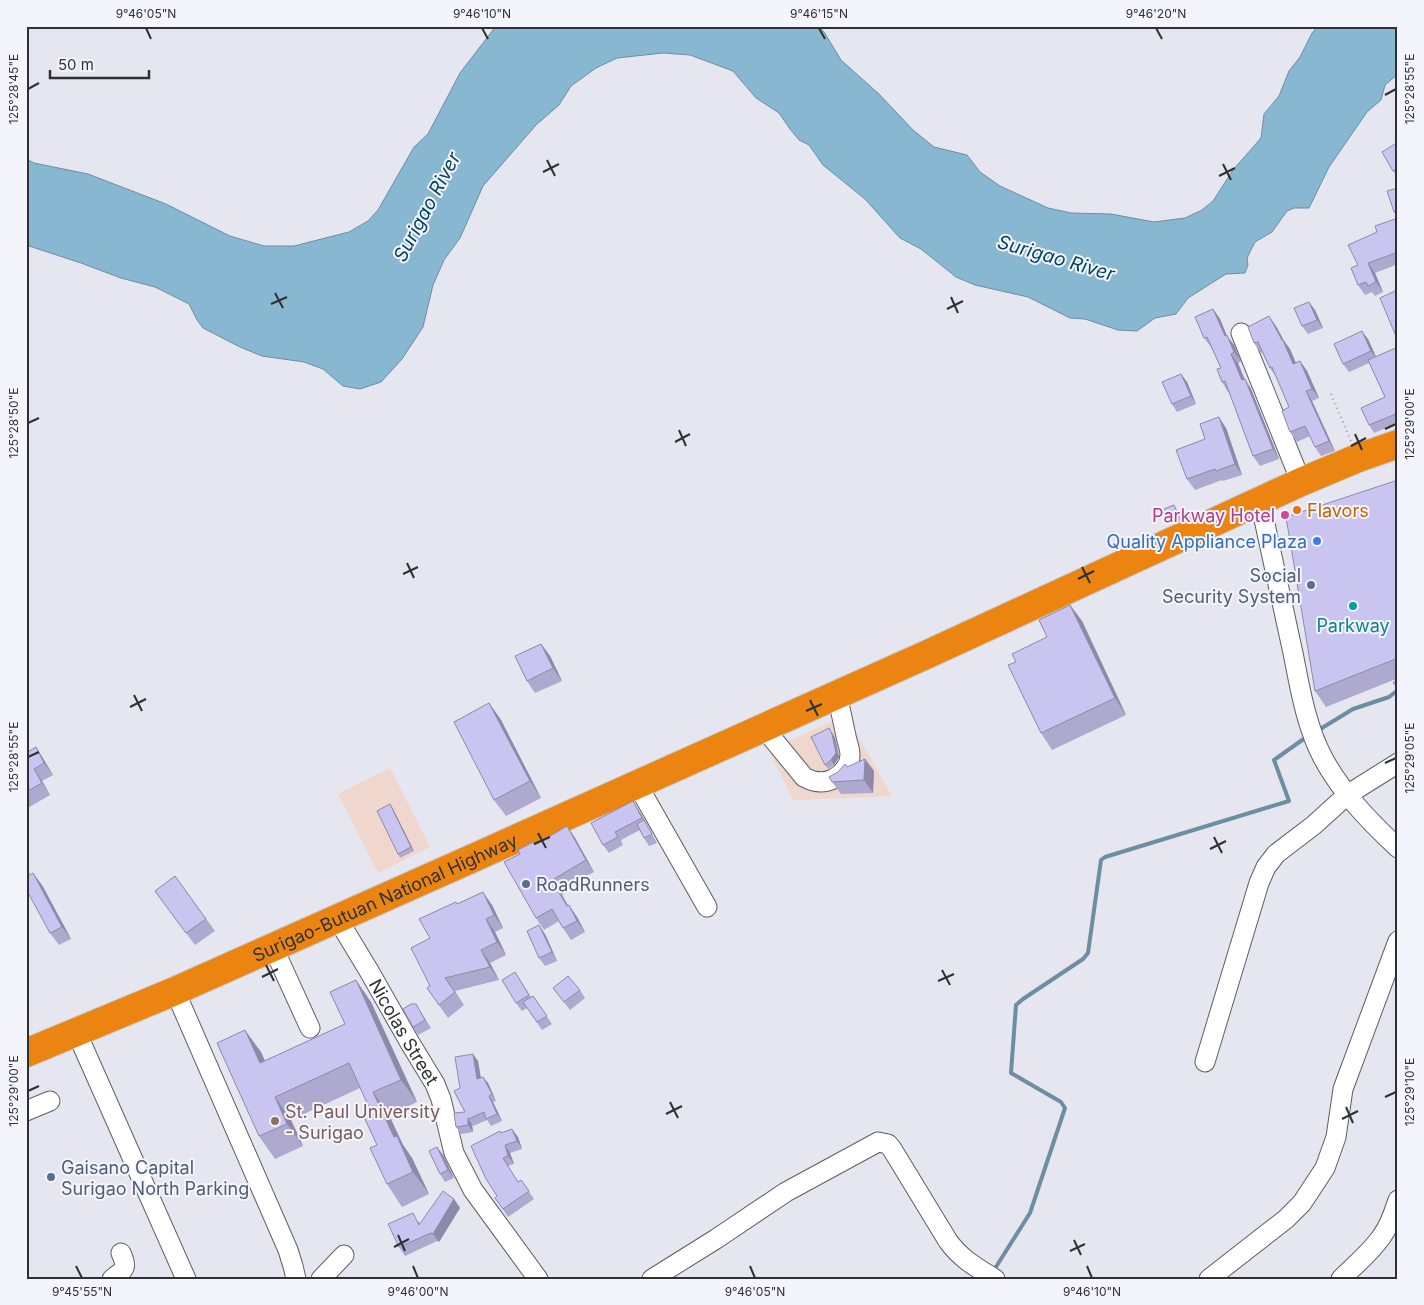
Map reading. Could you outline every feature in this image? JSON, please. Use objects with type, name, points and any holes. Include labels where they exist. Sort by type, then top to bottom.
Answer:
[{"type":"highway","name":"Surigao-Butuan National Highway","points":[[26,1053],[175,991],[638,784],[1126,564],[1301,482],[1358,458],[1398,444]]},
{"type":"street","points":[[1241,333],[1301,482]]},
{"type":"street","points":[[1260,501],[1308,721],[1314,738],[1322,757],[1347,795],[1362,813],[1398,848]]},
{"type":"street","points":[[763,728],[804,777],[818,782],[834,779],[847,766],[850,754],[837,694]]},
{"type":"street","points":[[1205,1062],[1259,883],[1266,867],[1276,854],[1314,825],[1347,795],[1398,763]]},
{"type":"street","points":[[638,784],[707,907]]},
{"type":"street","name":"Nicolas Street","points":[[337,918],[436,1084],[454,1154],[469,1183],[538,1279]]},
{"type":"street","points":[[1209,1279],[1286,1219],[1302,1203],[1325,1168],[1336,1137],[1343,1089],[1398,942]]},
{"type":"street","points":[[273,947],[310,1028]]},
{"type":"street","points":[[175,991],[284,1241],[294,1266],[296,1279]]},
{"type":"street","points":[[76,1031],[186,1279]]},
{"type":"street","points":[[26,1111],[50,1101]]},
{"type":"street","points":[[652,1279],[786,1192],[878,1142],[888,1144],[892,1149],[956,1251],[966,1261],[994,1279]]},
{"type":"street","points":[[1341,1279],[1382,1236],[1391,1220],[1398,1200]]},
{"type":"street","points":[[112,1279],[124,1269],[125,1261],[121,1253]]},
{"type":"street","points":[[321,1279],[344,1256]]},
{"type":"path","points":[[1331,394],[1358,458]]},
{"type":"shaded area","points":[[846,715],[892,796],[793,800],[769,750]]},
{"type":"shaded area","points":[[390,768],[430,847],[378,873],[338,794]]},
{"type":"water","name":"Surigao River","points":[[496,26],[819,26],[841,60],[879,94],[913,130],[934,147],[967,155],[980,172],[1000,186],[1048,208],[1071,213],[1111,214],[1154,222],[1185,218],[1202,210],[1213,201],[1233,170],[1261,138],[1264,114],[1279,96],[1289,71],[1300,57],[1312,33],[1318,26],[1398,26],[1398,74],[1385,85],[1381,100],[1367,112],[1329,167],[1309,208],[1294,208],[1287,211],[1272,232],[1255,242],[1247,258],[1248,265],[1245,273],[1226,274],[1188,298],[1176,314],[1155,318],[1137,331],[1118,330],[1085,319],[1070,318],[1028,297],[975,285],[956,277],[921,249],[900,238],[865,199],[823,165],[809,145],[799,140],[779,113],[756,98],[733,71],[690,55],[663,53],[617,58],[596,68],[571,86],[559,105],[536,125],[483,186],[460,238],[444,260],[433,285],[423,327],[402,359],[381,382],[360,389],[343,386],[323,369],[304,362],[262,356],[240,347],[203,328],[189,304],[155,287],[121,278],[26,245],[26,159],[34,163],[88,174],[166,204],[230,236],[264,246],[294,246],[349,232],[368,221],[378,210],[414,147],[428,134],[460,73]]},
{"type":"building","points":[[1398,142],[1398,168],[1393,171],[1382,152]]},
{"type":"building","points":[[1398,188],[1398,211],[1394,212],[1387,191]]},
{"type":"building","points":[[1398,218],[1398,252],[1368,263],[1376,282],[1368,286],[1366,282],[1358,285],[1351,268],[1358,265],[1348,245],[1377,232],[1375,226]]},
{"type":"building","points":[[1398,291],[1398,341],[1380,298]]},
{"type":"building","points":[[1309,302],[1317,320],[1302,326],[1294,308]]},
{"type":"building","points":[[1213,309],[1225,336],[1227,335],[1234,352],[1231,354],[1242,380],[1245,379],[1273,449],[1253,456],[1225,381],[1222,382],[1217,369],[1221,368],[1207,337],[1204,338],[1195,317]]},
{"type":"building","points":[[1269,316],[1283,340],[1293,364],[1300,361],[1312,389],[1306,391],[1329,441],[1315,447],[1305,426],[1290,432],[1282,411],[1289,407],[1272,367],[1270,368],[1258,342],[1254,343],[1248,327]]},
{"type":"building","points":[[1362,331],[1371,351],[1343,364],[1334,344]]},
{"type":"building","points":[[1398,347],[1398,413],[1369,425],[1361,408],[1385,397],[1368,360]]},
{"type":"building","points":[[1181,374],[1191,396],[1172,404],[1162,382]]},
{"type":"building","points":[[1219,417],[1235,464],[1187,479],[1176,450],[1205,439],[1200,424]]},
{"type":"building","name":"Parkway","points":[[1398,480],[1398,658],[1315,691],[1286,517]]},
{"type":"building","points":[[1174,505],[1179,516],[1169,520],[1164,509]]},
{"type":"building","points":[[1070,605],[1115,698],[1041,733],[1008,665],[1016,662],[1012,654],[1047,637],[1039,620]]},
{"type":"building","points":[[541,644],[553,668],[527,681],[515,656]]},
{"type":"building","points":[[1398,678],[1398,687],[1393,683]]},
{"type":"building","points":[[489,703],[530,781],[494,800],[454,722]]},
{"type":"building","points":[[829,728],[836,753],[825,765],[811,737]]},
{"type":"building","points":[[36,747],[44,763],[34,769],[42,783],[26,792],[26,753]]},
{"type":"building","points":[[865,759],[864,780],[832,782],[829,777],[838,772],[845,764],[847,767]]},
{"type":"building","points":[[633,801],[642,818],[615,832],[618,837],[603,845],[591,823]]},
{"type":"building","points":[[390,804],[411,847],[398,854],[377,811]]},
{"type":"building","points":[[644,820],[652,834],[644,838],[637,824]]},
{"type":"building","points":[[567,826],[586,860],[554,879],[556,883],[554,884],[567,906],[569,905],[577,921],[563,928],[552,909],[536,918],[504,862],[520,854],[518,850],[533,842],[535,845]]},
{"type":"building","points":[[33,873],[62,927],[50,933],[26,889],[26,877]]},
{"type":"building","points":[[175,876],[206,919],[186,933],[155,891]]},
{"type":"building","points":[[483,892],[494,915],[486,919],[497,942],[481,950],[490,967],[445,978],[455,992],[439,1005],[427,988],[430,986],[411,948],[430,938],[419,919]]},
{"type":"building","points":[[539,925],[552,952],[539,958],[527,931]]},
{"type":"building","points":[[515,972],[529,995],[516,1003],[502,980]]},
{"type":"building","points":[[568,976],[580,990],[564,1002],[553,988]]},
{"type":"building","points":[[356,980],[401,1080],[373,1092],[394,1137],[397,1136],[413,1172],[387,1184],[370,1148],[377,1145],[364,1117],[372,1114],[349,1063],[275,1097],[287,1124],[259,1136],[217,1043],[245,1030],[260,1063],[345,1024],[330,992]]},
{"type":"building","points":[[533,996],[547,1016],[537,1022],[523,1002]]},
{"type":"building","points":[[411,1004],[416,1004],[425,1020],[413,1027],[403,1009]]},
{"type":"building","points":[[473,1054],[477,1079],[483,1077],[492,1094],[489,1096],[497,1114],[486,1119],[484,1112],[468,1119],[468,1125],[456,1127],[454,1113],[465,1112],[454,1091],[460,1088],[455,1057]]},
{"type":"building","points":[[512,1129],[517,1141],[505,1145],[508,1156],[503,1158],[518,1182],[521,1180],[529,1191],[503,1209],[495,1198],[497,1196],[486,1179],[471,1146],[500,1131],[501,1133]]},
{"type":"building","points":[[437,1147],[448,1170],[440,1174],[429,1151]]},
{"type":"building","points":[[443,1191],[454,1199],[433,1234],[431,1233],[399,1247],[388,1224],[413,1213],[419,1225]]},
{"type":"waterway","points":[[1317,731],[1353,709],[1389,697],[1398,690]]},
{"type":"waterway","points":[[994,1270],[1030,1213],[1065,1108],[1061,1102],[1011,1073],[1016,1005],[1083,959],[1088,953],[1101,860],[1105,857],[1289,801],[1274,760],[1305,738]]},
{"type":"place","name":"Flavors","points":[[1297,510]]},
{"type":"place","name":"Parkway Hotel","points":[[1285,515]]},
{"type":"place","name":"Quality Appliance Plaza","points":[[1317,541]]},
{"type":"place","name":"Social Security System","points":[[1311,585]]},
{"type":"place","name":"Parkway","points":[[1353,606]]},
{"type":"place","name":"RoadRunners","points":[[526,884]]},
{"type":"place","name":"St. Paul University - Surigao","points":[[275,1121]]},
{"type":"place","name":"Gaisano Capital Surigao North Parking","points":[[51,1177]]}]
